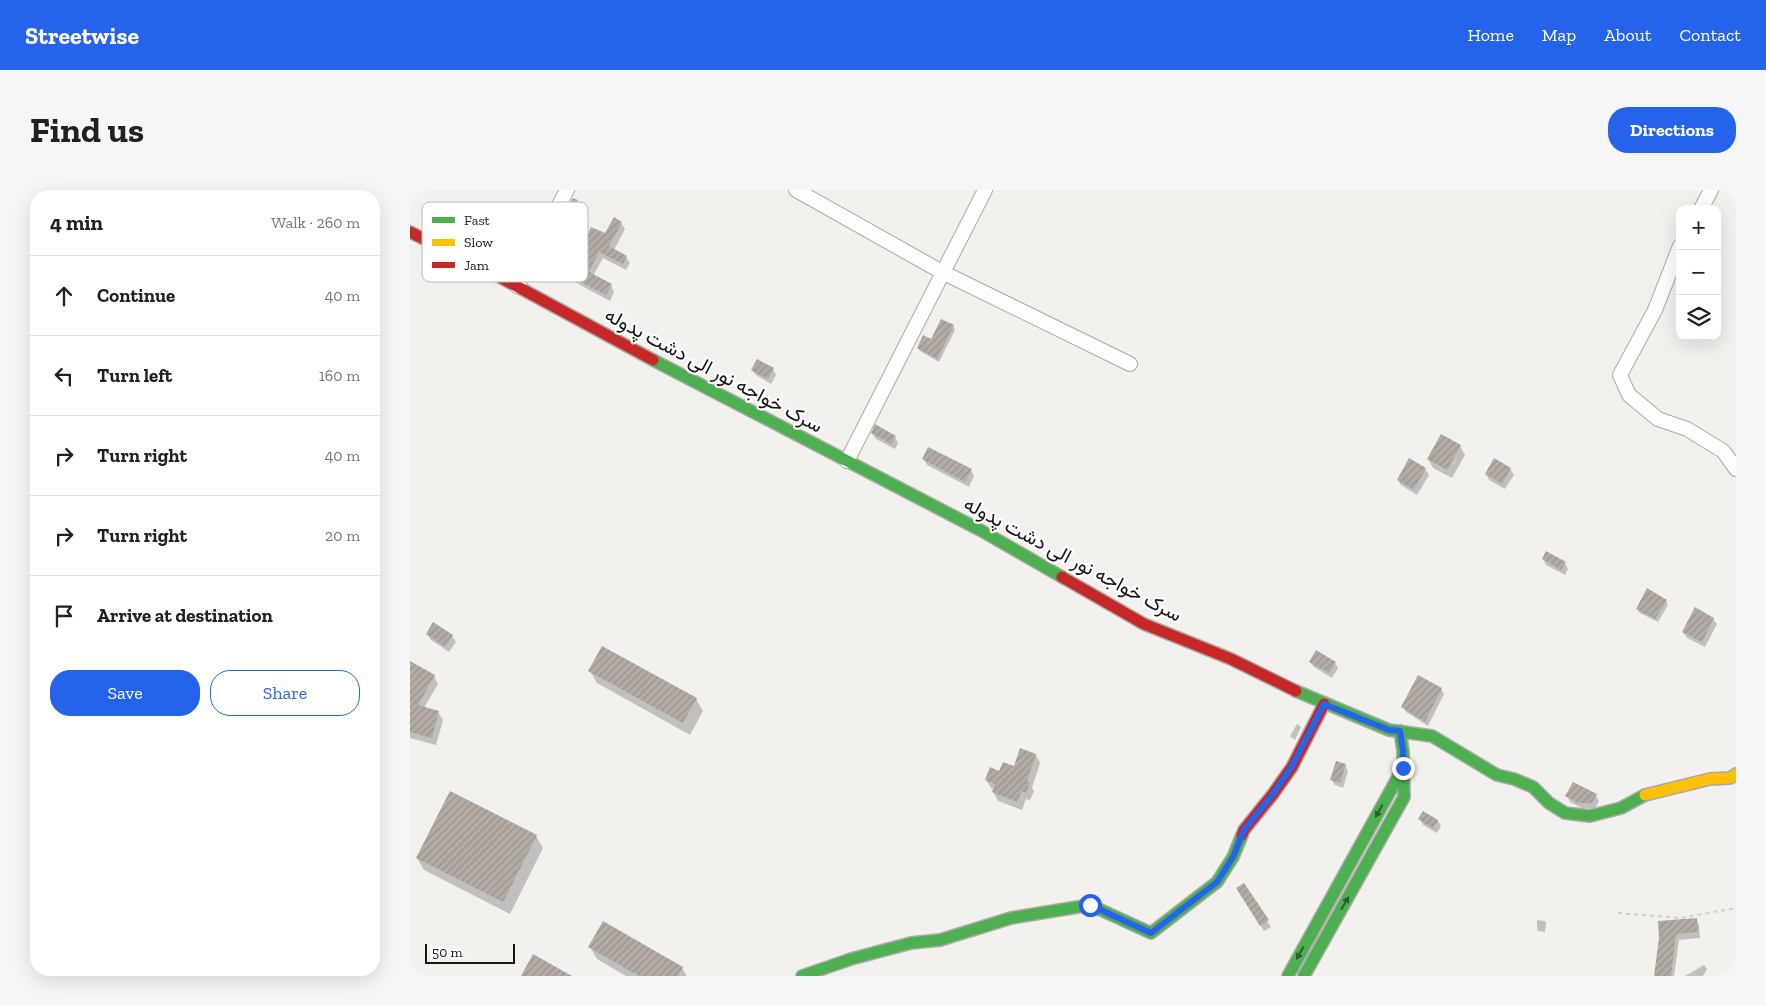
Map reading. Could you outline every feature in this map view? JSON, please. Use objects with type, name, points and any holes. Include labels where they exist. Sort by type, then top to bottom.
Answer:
[{"type":"street","points":[[561,202],[567,190]]},
{"type":"street","points":[[796,190],[942,272],[1130,364]]},
{"type":"street","points":[[847,461],[985,190]]},
{"type":"street","points":[[1703,205],[1711,190]]},
{"type":"street","name":"سرک خواجه نور الی دشت پدوله","points":[[410,232],[422,238]]},
{"type":"street","points":[[1678,250],[1655,310],[1620,375],[1630,395],[1658,419],[1686,429],[1723,451],[1736,469]]},
{"type":"street","name":"سرک خواجه نور الی دشت پدوله","points":[[509,282],[982,531],[1144,624],[1231,659],[1324,704],[1389,730],[1432,736],[1497,775],[1514,779],[1533,787],[1549,803],[1565,813],[1590,816],[1621,808],[1641,796],[1710,779],[1730,778],[1736,774]]},
{"type":"street","points":[[517,286],[519,282]]},
{"type":"street","points":[[802,976],[851,959],[911,943],[940,940],[1011,918],[1090,905],[1151,933],[1217,882],[1233,857],[1244,830],[1273,794],[1292,766],[1324,704]]},
{"type":"street","points":[[1304,976],[1404,797],[1403,751],[1400,731]]},
{"type":"street","points":[[1288,976],[1403,768]]},
{"type":"path","points":[[1618,913],[1680,918],[1736,908]]},
{"type":"building","points":[[573,198],[578,200],[577,202],[571,202]]},
{"type":"building","points":[[614,217],[622,222],[609,246],[627,256],[623,264],[599,252],[589,272],[612,284],[606,295],[581,282],[588,282],[588,233],[591,227],[605,233]]},
{"type":"building","points":[[941,319],[954,325],[937,359],[917,348],[923,335],[931,339]]},
{"type":"building","points":[[757,359],[774,368],[768,379],[751,370]]},
{"type":"building","points":[[875,424],[896,436],[891,444],[871,433]]},
{"type":"building","points":[[1441,434],[1461,445],[1447,470],[1427,459]]},
{"type":"building","points":[[928,447],[972,469],[965,482],[922,459]]},
{"type":"building","points":[[1409,458],[1426,468],[1414,490],[1397,480]]},
{"type":"building","points":[[1494,458],[1511,468],[1502,484],[1485,474]]},
{"type":"building","points":[[1546,551],[1566,562],[1561,570],[1542,559]]},
{"type":"building","points":[[1647,588],[1667,600],[1655,619],[1636,609]]},
{"type":"building","points":[[1695,607],[1714,618],[1702,642],[1682,632]]},
{"type":"building","points":[[433,622],[453,635],[445,647],[426,634]]},
{"type":"building","points":[[602,646],[697,698],[683,723],[588,671]]},
{"type":"building","points":[[1316,650],[1336,662],[1329,673],[1309,662]]},
{"type":"building","points":[[410,661],[435,675],[418,705],[439,711],[432,738],[410,732]]},
{"type":"building","points":[[1418,675],[1442,688],[1425,722],[1401,707]]},
{"type":"building","points":[[1020,748],[1036,754],[1027,781],[1030,782],[1026,793],[1022,791],[1017,802],[992,792],[995,784],[985,780],[990,767],[999,771],[1003,762],[1014,766]]},
{"type":"building","points":[[1336,761],[1346,764],[1340,783],[1330,780]]},
{"type":"building","points":[[1573,782],[1597,794],[1592,803],[1578,803],[1565,796]]},
{"type":"building","points":[[450,791],[537,835],[503,902],[416,858]]},
{"type":"building","points":[[1423,811],[1438,820],[1433,828],[1418,819]]},
{"type":"building","points":[[1244,883],[1269,920],[1260,926],[1236,888]]},
{"type":"building","points":[[1697,918],[1698,932],[1676,934],[1671,976],[1654,976],[1659,938],[1658,921]]},
{"type":"building","points":[[603,921],[683,967],[678,976],[639,976],[588,947]]},
{"type":"building","points":[[533,954],[572,976],[521,976]]},
{"type":"traffic: fast","points":[[653,360],[982,531],[1062,577]]},
{"type":"traffic: fast","points":[[1296,691],[1389,730],[1432,736],[1497,775],[1514,779],[1533,787],[1549,803],[1565,813],[1590,816],[1621,808],[1645,795]]},
{"type":"traffic: fast","points":[[1304,976],[1404,797],[1403,751],[1400,731]]},
{"type":"traffic: fast","points":[[1288,976],[1403,768]]},
{"type":"traffic: fast","points":[[802,976],[851,959],[911,943],[940,940],[1011,918],[1090,905],[1151,933],[1217,882],[1233,857],[1242,835]]},
{"type":"traffic: slow","points":[[1645,795],[1710,779],[1730,778],[1736,774]]},
{"type":"traffic: jam","points":[[410,232],[422,238]]},
{"type":"traffic: jam","points":[[509,282],[653,360]]},
{"type":"traffic: jam","points":[[1062,577],[1144,624],[1231,659],[1296,691]]},
{"type":"traffic: jam","points":[[1242,835],[1292,767],[1324,704]]},
{"type":"route","points":[[1090,905],[1151,933],[1217,882],[1233,857],[1244,830],[1273,794],[1292,766],[1324,704],[1389,730],[1400,731],[1403,768]]}]
